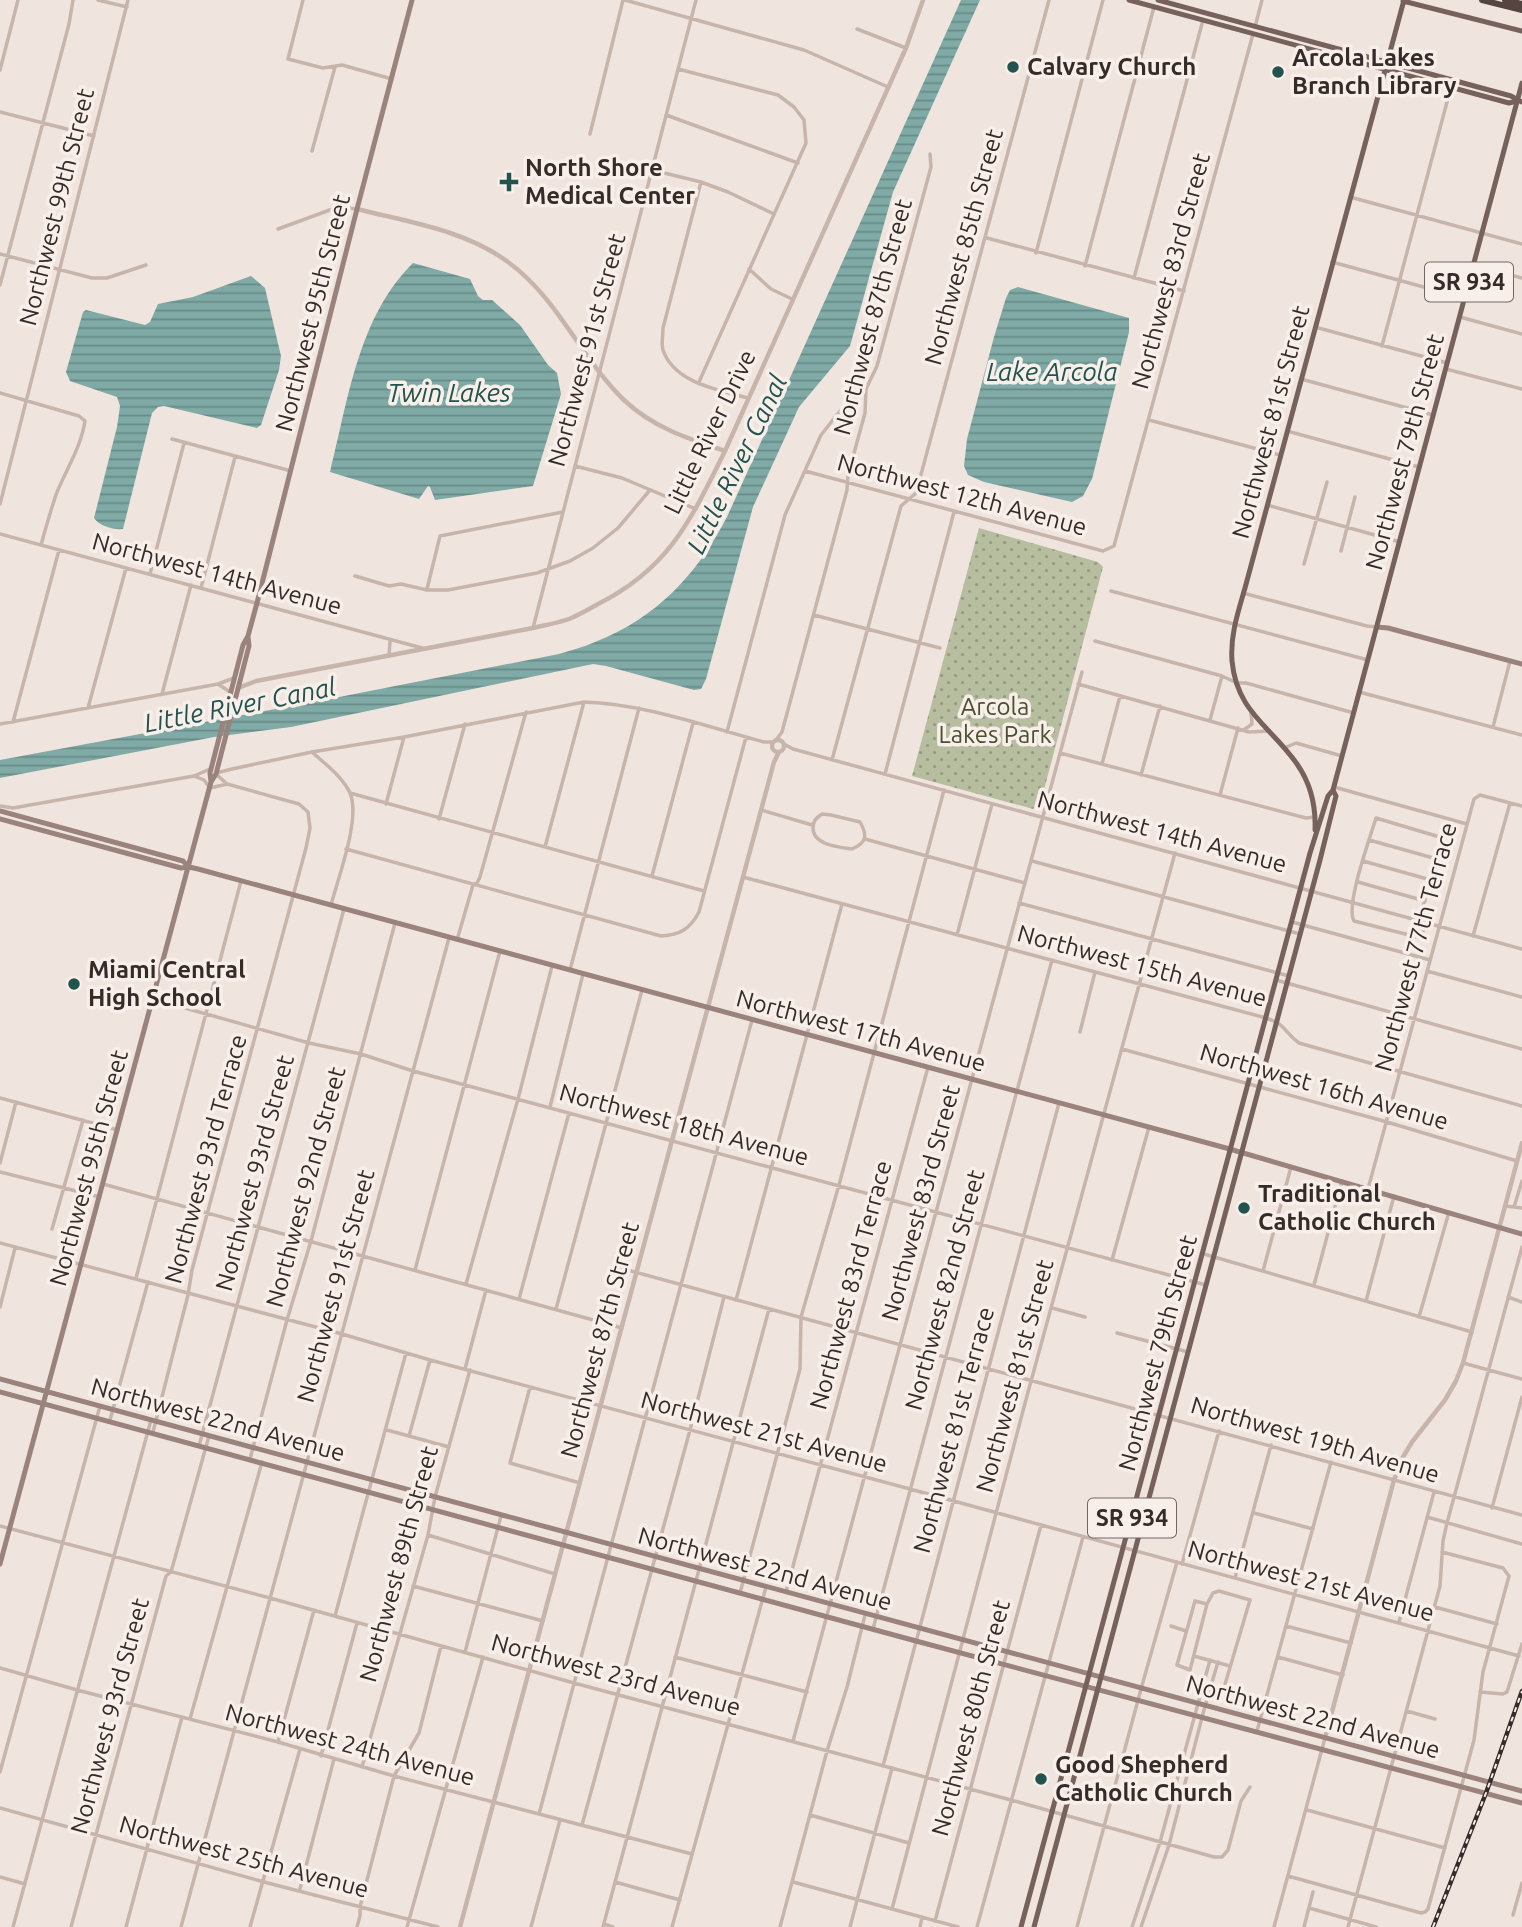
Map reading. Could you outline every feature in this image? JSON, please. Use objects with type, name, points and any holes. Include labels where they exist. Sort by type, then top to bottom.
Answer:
[{"type":"highway","points":[[1482,0],[1522,10]]},
{"type":"highway","points":[[1506,0],[1522,4]]},
{"type":"main road","name":"Northwest 95th Street","points":[[214,772],[220,759],[224,716],[230,692],[257,603],[412,0]]},
{"type":"main road","points":[[1129,0],[1386,62],[1511,96],[1520,101]]},
{"type":"main road","points":[[1403,0],[1420,2],[1522,31]]},
{"type":"main road","name":"Northwest 81st Street","points":[[1315,836],[1313,800],[1306,780],[1298,765],[1251,712],[1237,683],[1232,641],[1403,0]]},
{"type":"main road","points":[[1154,7],[1161,1],[1384,69],[1509,103],[1520,101]]},
{"type":"main road","name":"Northwest 79th Street","points":[[1021,1927],[1315,836],[1328,796],[1333,789],[1354,713],[1464,298],[1520,101],[1522,83]]},
{"type":"main road","points":[[1377,627],[1522,664]]},
{"type":"main road","name":"Northwest 95th Street","points":[[0,1564],[222,738],[232,714],[249,646],[248,636]]},
{"type":"main road","name":"Northwest 79th Street","points":[[1034,1927],[1312,891],[1336,796],[1333,789]]},
{"type":"main road","name":"Northwest 17th Avenue","points":[[0,811],[183,861],[189,867]]},
{"type":"main road","name":"Northwest 17th Avenue","points":[[0,819],[181,869],[189,867],[294,895],[1231,1149],[1522,1234]]},
{"type":"main road","points":[[35,829],[37,821]]},
{"type":"main road","points":[[67,838],[71,834],[88,836]]},
{"type":"main road","points":[[99,838],[101,847]]},
{"type":"main road","name":"Northwest 22nd Avenue","points":[[0,1379],[1522,1791]]},
{"type":"main road","name":"Northwest 22nd Avenue","points":[[0,1391],[498,1528],[1522,1803]]},
{"type":"main road","points":[[1143,1474],[1154,1477]]},
{"type":"main road","points":[[1105,1618],[1115,1620]]},
{"type":"main road","points":[[1071,1743],[1076,1754],[1074,1775]]},
{"type":"main road","points":[[1035,1877],[1046,1880]]},
{"type":"street","points":[[0,70],[18,0]]},
{"type":"street","points":[[0,285],[73,0]]},
{"type":"street","points":[[98,0],[127,7]]},
{"type":"street","name":"Northwest 99th Street","points":[[0,504],[128,0]]},
{"type":"street","points":[[303,0],[288,59],[323,68],[342,65],[392,79]]},
{"type":"street","points":[[590,134],[624,0],[804,51],[889,88]]},
{"type":"street","name":"Northwest 91st Street","points":[[533,628],[696,0]]},
{"type":"street","name":"Little River Drive","points":[[238,688],[256,681],[570,619],[619,594],[649,571],[674,543],[696,509],[725,451],[889,88],[923,0]]},
{"type":"street","name":"Northwest 85th Street","points":[[832,760],[901,506],[916,493],[1049,0]]},
{"type":"street","points":[[1036,253],[1104,0]]},
{"type":"street","name":"Northwest 83rd Street","points":[[1111,549],[1149,420],[1262,0]]},
{"type":"street","points":[[1085,266],[1154,7]]},
{"type":"street","points":[[1133,278],[1203,20]]},
{"type":"street","points":[[857,29],[906,48]]},
{"type":"street","points":[[313,151],[335,67]]},
{"type":"street","points":[[678,69],[778,95],[794,107],[804,120],[806,143],[699,383]]},
{"type":"street","points":[[1382,346],[1451,87]]},
{"type":"street","points":[[0,111],[94,136]]},
{"type":"street","points":[[666,115],[797,163]]},
{"type":"street","name":"Northwest 87th Street","points":[[460,1927],[814,615],[864,414],[866,389],[877,366],[928,181],[930,154]]},
{"type":"street","points":[[652,170],[701,182],[774,214]]},
{"type":"street","points":[[701,182],[663,328],[662,347],[668,362],[680,372],[699,383],[748,398]]},
{"type":"street","points":[[1350,197],[1522,244]]},
{"type":"street","points":[[278,229],[338,207],[357,209],[459,236],[483,247],[526,276],[550,303],[599,372],[626,402],[648,419],[672,432],[725,451]]},
{"type":"street","points":[[986,238],[1184,291]]},
{"type":"street","points":[[0,254],[92,278],[103,278],[146,265]]},
{"type":"street","points":[[1332,262],[1464,298]]},
{"type":"street","points":[[1474,265],[1522,278]]},
{"type":"street","points":[[749,269],[771,289],[792,299]]},
{"type":"street","points":[[1460,316],[1522,334]]},
{"type":"street","points":[[1315,327],[1522,389]]},
{"type":"street","points":[[1301,379],[1433,415]]},
{"type":"street","points":[[727,732],[785,515],[821,435],[840,411],[866,389]]},
{"type":"street","points":[[0,393],[79,415],[85,421],[76,454],[58,491],[41,545]]},
{"type":"street","points":[[1149,420],[1280,454]]},
{"type":"street","points":[[1287,431],[1419,467]]},
{"type":"street","points":[[172,439],[291,471]]},
{"type":"street","points":[[150,574],[184,443]]},
{"type":"street","points":[[201,588],[235,457]]},
{"type":"street","points":[[575,466],[622,478],[696,509]]},
{"type":"street","name":"Northwest 12th Avenue","points":[[805,471],[1103,551],[1111,549]]},
{"type":"street","points":[[1304,564],[1326,482]]},
{"type":"street","points":[[355,576],[388,586],[401,584],[427,590],[448,590],[537,573],[570,561],[593,548],[618,528],[650,490]]},
{"type":"street","points":[[1341,551],[1355,497]]},
{"type":"street","points":[[1267,505],[1399,542]]},
{"type":"street","points":[[427,590],[440,536],[563,512]]},
{"type":"street","points":[[885,774],[954,512]]},
{"type":"street","name":"Northwest 14th Avenue","points":[[0,534],[424,649]]},
{"type":"street","points":[[13,722],[59,550]]},
{"type":"street","points":[[88,709],[127,568]]},
{"type":"street","points":[[162,694],[191,585]]},
{"type":"street","points":[[1111,591],[1368,660]]},
{"type":"street","points":[[1243,593],[1377,627]]},
{"type":"street","points":[[814,615],[940,648]]},
{"type":"street","points":[[389,656],[390,640]]},
{"type":"street","points":[[1095,641],[1222,676],[1237,683],[1246,683],[1354,713]]},
{"type":"street","points":[[1493,727],[1510,661]]},
{"type":"street","points":[[1222,676],[1228,674],[1233,666]]},
{"type":"street","name":"Northwest 83rd Street","points":[[793,1742],[1082,672]]},
{"type":"street","points":[[242,674],[247,679],[256,681]]},
{"type":"street","points":[[1210,720],[1222,676]]},
{"type":"street","points":[[0,724],[218,684],[234,678]]},
{"type":"street","points":[[218,684],[230,692]]},
{"type":"street","points":[[1078,684],[1249,732],[1268,731]]},
{"type":"street","points":[[1359,692],[1522,735]]},
{"type":"street","points":[[1102,764],[1120,696]]},
{"type":"street","points":[[545,847],[584,702]]},
{"type":"street","name":"Northwest 14th Avenue","points":[[0,806],[13,808],[194,776],[584,702],[606,703],[792,749],[1522,948]]},
{"type":"street","points":[[1141,775],[1160,706]]},
{"type":"street","points":[[570,971],[639,709]]},
{"type":"street","points":[[457,940],[473,885],[480,877],[526,712]]},
{"type":"street","points":[[1240,729],[1251,725],[1251,712]]},
{"type":"street","points":[[652,877],[693,723]]},
{"type":"street","points":[[439,819],[466,724]]},
{"type":"street","points":[[1220,795],[1240,729]]},
{"type":"street","points":[[386,804],[404,737]]},
{"type":"street","points":[[346,849],[584,916],[661,936],[673,935],[685,930],[694,922],[699,912],[746,737]]},
{"type":"street","points":[[1284,748],[1296,743],[1342,756]]},
{"type":"street","points":[[312,752],[335,772],[349,793],[353,809],[351,830],[331,905]]},
{"type":"street","points":[[1060,753],[1306,818],[1315,817]]},
{"type":"street","points":[[220,759],[232,769]]},
{"type":"street","points":[[214,772],[227,785]]},
{"type":"street","points":[[194,776],[210,785],[227,785]]},
{"type":"street","name":"Northwest 93rd Terrace","points":[[13,1927],[113,1557],[188,1294],[192,1270],[310,828],[308,813],[304,807],[227,785]]},
{"type":"street","points":[[1333,789],[1467,824]]},
{"type":"street","points":[[740,1593],[800,1369],[801,1317],[839,1185],[944,790]]},
{"type":"street","points":[[349,793],[704,891]]},
{"type":"street","name":"Northwest 77th Terrace","points":[[1368,1189],[1474,799],[1480,795],[1510,803]]},
{"type":"street","points":[[1473,936],[1510,803],[1522,806]]},
{"type":"street","points":[[957,935],[992,804]]},
{"type":"street","points":[[761,810],[812,825]]},
{"type":"street","points":[[822,814],[860,822],[865,831],[865,839],[860,846],[852,849],[819,841],[814,835],[812,825],[822,814]]},
{"type":"street","points":[[1419,920],[1443,838],[1376,818],[1352,901],[1352,917],[1354,921],[1422,938],[1426,922]]},
{"type":"street","points":[[865,839],[1025,883]]},
{"type":"street","points":[[1369,840],[1437,859]]},
{"type":"street","name":"Northwest 81st Street","points":[[892,1909],[1175,853]]},
{"type":"street","points":[[1031,861],[1300,934]]},
{"type":"street","points":[[1363,861],[1431,880]]},
{"type":"street","name":"Northwest 15th Avenue","points":[[743,877],[1266,1018],[1282,1024],[1290,1037],[1299,1043],[1522,1106]]},
{"type":"street","points":[[136,1279],[241,881]]},
{"type":"street","points":[[1358,882],[1425,901]]},
{"type":"street","points":[[1019,903],[1522,1049]]},
{"type":"street","points":[[736,1300],[842,904]]},
{"type":"street","name":"Northwest 93rd Street","points":[[199,1446],[344,909]]},
{"type":"street","points":[[1292,922],[1430,960]]},
{"type":"street","name":"Northwest 92nd Street","points":[[250,1459],[395,923]]},
{"type":"street","name":"Northwest 91st Street","points":[[181,1927],[449,938]]},
{"type":"street","points":[[415,1270],[500,951]]},
{"type":"street","name":"Northwest 82nd Street","points":[[873,1629],[1052,960]]},
{"type":"street","points":[[466,1284],[552,966]]},
{"type":"street","points":[[1427,971],[1522,997]]},
{"type":"street","points":[[1080,1032],[1095,972]]},
{"type":"street","points":[[550,1107],[583,974]]},
{"type":"street","points":[[555,1309],[642,990]]},
{"type":"street","name":"Northwest 18th Avenue","points":[[153,999],[1206,1285]]},
{"type":"street","points":[[539,1814],[752,1020]]},
{"type":"street","name":"Northwest 16th Avenue","points":[[1121,1049],[1387,1122],[1517,1161]]},
{"type":"street","name":"Northwest 83rd Terrace","points":[[785,1593],[929,1067]]},
{"type":"street","points":[[0,1098],[118,1130]]},
{"type":"street","points":[[0,1163],[16,1102]]},
{"type":"street","name":"Northwest 81st Terrace","points":[[883,1766],[1059,1103]]},
{"type":"street","points":[[519,1299],[569,1113]]},
{"type":"street","points":[[51,1229],[83,1120]]},
{"type":"street","points":[[1112,1260],[1149,1127]]},
{"type":"street","points":[[1275,1927],[1394,1480],[1403,1457],[1445,1400],[1463,1363],[1522,1143]]},
{"type":"street","points":[[1263,1271],[1291,1167]]},
{"type":"street","points":[[0,1172],[100,1197]]},
{"type":"street","points":[[1314,1285],[1342,1181]]},
{"type":"street","points":[[1514,1207],[1522,1181]]},
{"type":"street","points":[[103,1184],[622,1328]]},
{"type":"street","points":[[1366,1301],[1394,1196]]},
{"type":"street","points":[[1505,1206],[1522,1208]]},
{"type":"street","points":[[1419,1317],[1448,1212]]},
{"type":"street","name":"Northwest 21st Avenue","points":[[0,1243],[1519,1656]]},
{"type":"street","points":[[0,1307],[15,1247]]},
{"type":"street","points":[[1348,1927],[1429,1631],[1440,1586],[1442,1552],[1453,1498],[1522,1247]]},
{"type":"street","points":[[1203,1254],[1472,1332]]},
{"type":"street","name":"Northwest 19th Avenue","points":[[613,1266],[1522,1515]]},
{"type":"street","points":[[110,1420],[148,1282]]},
{"type":"street","name":"Northwest 89th Street","points":[[362,1767],[428,1535],[486,1290]]},
{"type":"street","points":[[582,1825],[724,1297]]},
{"type":"street","points":[[1508,1297],[1522,1302]]},
{"type":"street","points":[[1052,1308],[1084,1317]]},
{"type":"street","points":[[613,1927],[603,1926],[769,1309]]},
{"type":"street","points":[[1117,1333],[1188,1352]]},
{"type":"street","points":[[335,1616],[406,1353]]},
{"type":"street","points":[[409,1436],[430,1360]]},
{"type":"street","points":[[1463,1363],[1522,1379]]},
{"type":"street","points":[[530,1387],[510,1463],[580,1483]]},
{"type":"street","points":[[1492,1508],[1522,1396]]},
{"type":"street","points":[[0,1772],[100,1406]]},
{"type":"street","points":[[387,1430],[449,1447]]},
{"type":"street","points":[[1077,1927],[1157,1630],[1219,1431]]},
{"type":"street","name":"Northwest 93rd Street","points":[[71,1927],[166,1576],[171,1572],[209,1436]]},
{"type":"street","points":[[1235,1578],[1271,1445]]},
{"type":"street","points":[[190,1719],[261,1462]]},
{"type":"street","points":[[1257,1731],[1331,1462]]},
{"type":"street","points":[[1399,1623],[1434,1492]]},
{"type":"street","points":[[1253,1513],[1313,1529]]},
{"type":"street","points":[[465,1652],[501,1515]]},
{"type":"street","points":[[1427,1517],[1522,1544]]},
{"type":"street","name":"Northwest 80th Street","points":[[935,1921],[1041,1525]]},
{"type":"street","name":"Northwest 23rd Avenue","points":[[0,1526],[1214,1857],[1222,1857],[1228,1850],[1244,1795],[1250,1787]]},
{"type":"street","points":[[428,1535],[555,1574]]},
{"type":"street","points":[[977,1927],[1083,1537]]},
{"type":"street","points":[[1288,1875],[1421,1913],[1428,1909],[1474,1740],[1483,1672],[1509,1576],[1503,1569],[1442,1552]]},
{"type":"street","points":[[413,1586],[543,1621]]},
{"type":"street","points":[[672,1927],[766,1587]]},
{"type":"street","points":[[1207,1604],[1195,1601],[1177,1665],[1190,1670],[1207,1604],[1213,1593],[1219,1591],[1250,1600],[1223,1691]]},
{"type":"street","points":[[1434,1607],[1497,1625]]},
{"type":"street","points":[[278,1742],[314,1610]]},
{"type":"street","points":[[780,1927],[865,1615]]},
{"type":"street","points":[[321,1756],[357,1623]]},
{"type":"street","points":[[1171,1626],[1186,1631]]},
{"type":"street","points":[[1286,1626],[1351,1643]]},
{"type":"street","points":[[1480,1692],[1507,1692],[1522,1645]]},
{"type":"street","points":[[357,1927],[394,1776],[419,1733],[441,1646]]},
{"type":"street","points":[[1194,1656],[1230,1665]]},
{"type":"street","points":[[407,1927],[483,1657]]},
{"type":"street","points":[[675,1657],[807,1692]]},
{"type":"street","points":[[1278,1657],[1343,1675]]},
{"type":"street","points":[[1141,1927],[1169,1844],[1210,1660]]},
{"type":"street","points":[[1201,1705],[1218,1662]]},
{"type":"street","name":"Northwest 24th Avenue","points":[[0,1668],[494,1803],[692,1854]]},
{"type":"street","points":[[1407,1712],[1435,1719]]},
{"type":"street","points":[[1132,1927],[1199,1716]]},
{"type":"street","points":[[126,1927],[182,1717]]},
{"type":"street","points":[[250,1927],[300,1749]]},
{"type":"street","points":[[299,1890],[334,1759]]},
{"type":"street","points":[[850,1927],[892,1768]]},
{"type":"street","name":"Northwest 25th Avenue","points":[[0,1808],[264,1882],[438,1927]]},
{"type":"street","points":[[1307,1811],[1445,1848]]},
{"type":"street","points":[[809,1815],[909,1843]]},
{"type":"street","points":[[531,1927],[560,1819]]},
{"type":"street","points":[[1153,1864],[1161,1867]]},
{"type":"street","points":[[0,1877],[25,1884]]},
{"type":"street","points":[[615,1882],[680,1900]]},
{"type":"street","points":[[793,1882],[958,1927]]},
{"type":"street","points":[[1513,1916],[1522,1883]]},
{"type":"street","points":[[1304,1927],[1313,1892]]},
{"type":"street","points":[[1140,1904],[1148,1907]]},
{"type":"street","points":[[1309,1908],[1376,1927]]},
{"type":"street","points":[[920,1927],[922,1917]]},
{"type":"green space","name":"Arcola Lakes Park","points":[[979,528],[1098,562],[1103,567],[1040,805],[1033,809],[912,776]]},
{"type":"water","points":[[961,0],[980,0],[893,192],[850,346],[799,407],[753,507],[701,689],[694,690],[593,664],[291,727],[214,737],[0,778],[0,760],[559,654],[617,632],[656,607],[688,575],[727,517]]},
{"type":"water","name":"Twin Lakes","points":[[413,263],[470,279],[478,296],[483,300],[492,300],[520,325],[548,365],[557,373],[561,394],[533,486],[435,500],[428,486],[419,499],[330,472],[350,389],[367,334],[379,308]]},
{"type":"water","points":[[251,276],[265,288],[281,356],[261,425],[257,428],[164,406],[158,407],[152,413],[123,529],[99,523],[94,518],[120,406],[117,397],[70,381],[66,372],[83,312],[86,310],[145,325],[150,322],[158,304],[193,297]]},
{"type":"water","name":"Lake Arcola","points":[[1018,287],[1129,318],[1129,332],[1092,479],[1083,496],[1072,502],[984,482],[968,475],[964,466],[967,439],[994,337],[1006,298],[1010,290]]},
{"type":"railway","points":[[1433,1927],[1486,1793],[1522,1691]]},
{"type":"place","name":"Calvary Church","points":[[1013,67]]},
{"type":"place","name":"Arcola Lakes Branch Library","points":[[1278,72]]},
{"type":"place","name":"North Shore Medical Center","points":[[509,182]]},
{"type":"place","name":"Miami Central High School","points":[[74,984]]},
{"type":"place","name":"Traditional Catholic Church","points":[[1244,1208]]},
{"type":"place","name":"Good Shepherd Catholic Church","points":[[1041,1779]]},
{"type":"water label","name":"Little River Canal","points":[[737,464]]},
{"type":"water label","name":"Little River Canal","points":[[240,705]]}]
